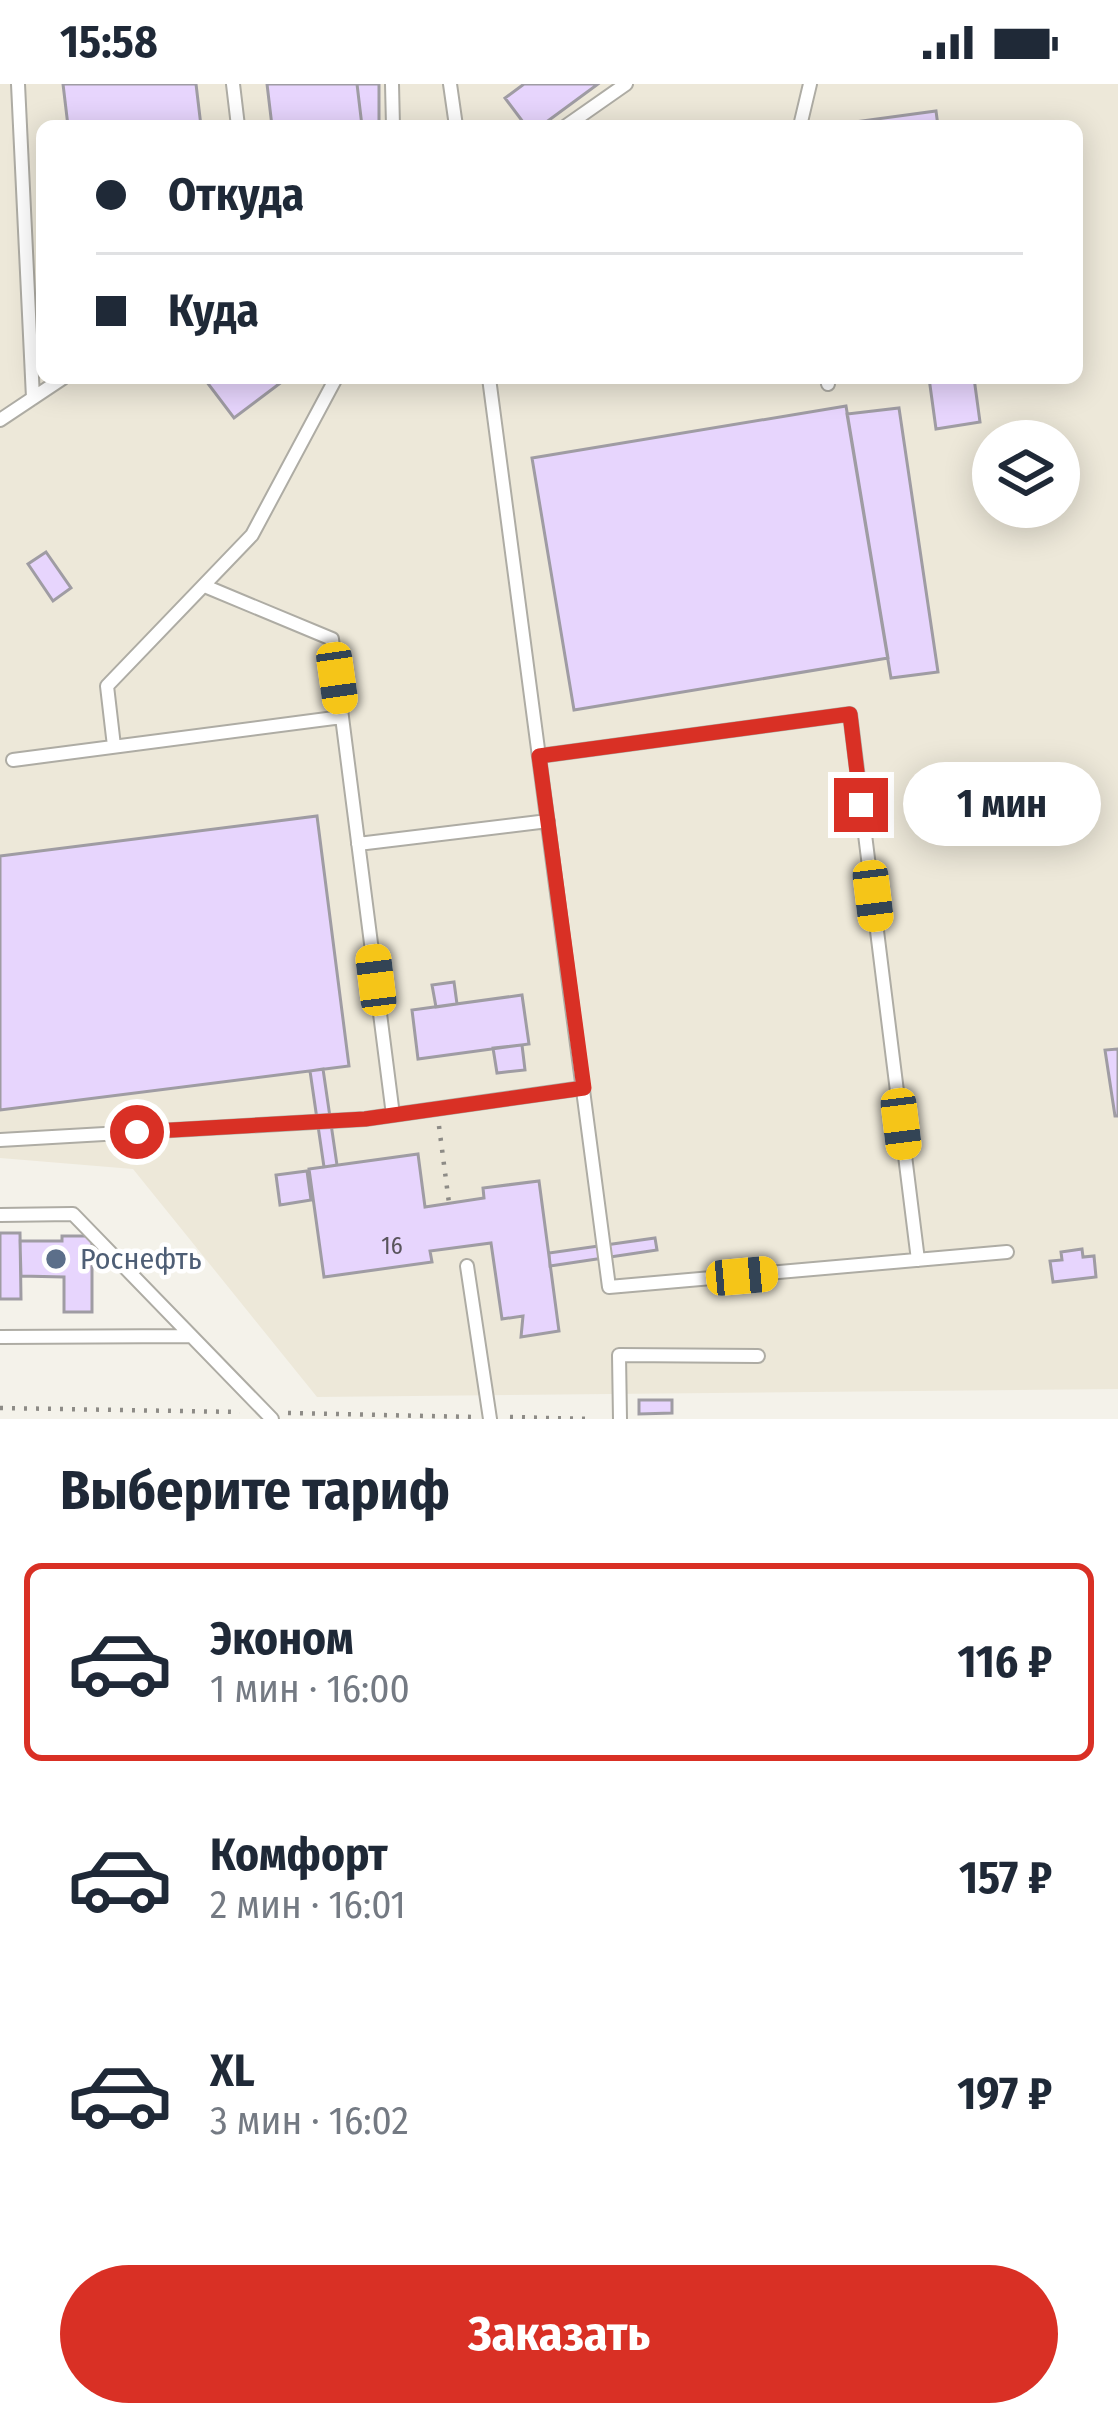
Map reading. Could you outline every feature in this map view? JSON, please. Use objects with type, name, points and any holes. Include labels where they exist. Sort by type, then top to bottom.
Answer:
[{"type":"lane","points":[[18,84],[33,398]]},
{"type":"lane","points":[[233,84],[237,120]]},
{"type":"lane","points":[[392,84],[393,120]]},
{"type":"lane","points":[[450,84],[455,120]]},
{"type":"lane","points":[[575,120],[626,84]]},
{"type":"lane","points":[[801,120],[810,84]]},
{"type":"lane","points":[[0,420],[54,384]]},
{"type":"lane","points":[[114,746],[107,686],[252,535],[333,384]]},
{"type":"lane","points":[[490,384],[609,1288],[1007,1252]]},
{"type":"lane","points":[[207,587],[332,639],[393,1115]]},
{"type":"lane","points":[[539,756],[850,714],[918,1260]]},
{"type":"lane","points":[[13,760],[342,716]]},
{"type":"lane","points":[[358,844],[548,821]]},
{"type":"lane","points":[[0,1140],[393,1115],[584,1088]]},
{"type":"lane","points":[[0,1215],[73,1214],[268,1416]]},
{"type":"lane","points":[[467,1266],[489,1418]]},
{"type":"lane","points":[[0,1337],[190,1336]]},
{"type":"lane","points":[[620,1419],[620,1354],[758,1356]]},
{"type":"path","points":[[436,1109],[449,1203]]},
{"type":"path","points":[[0,1408],[591,1419]]},
{"type":"shaded area","points":[[0,84],[1118,84],[1118,1389],[317,1397],[133,1169],[0,1158]]},
{"type":"building","points":[[63,84],[196,84],[200,120],[67,120]]},
{"type":"building","points":[[267,84],[357,84],[361,120],[271,120]]},
{"type":"building","points":[[357,84],[379,84],[379,120],[361,120]]},
{"type":"building","points":[[524,84],[598,84],[549,120],[522,120],[505,98]]},
{"type":"building","points":[[936,111],[937,120],[869,120]]},
{"type":"building","points":[[208,384],[279,384],[234,418]]},
{"type":"building","points":[[930,384],[975,384],[980,420],[936,429]]},
{"type":"building","points":[[846,406],[888,658],[574,710],[532,458]]},
{"type":"building","points":[[899,408],[938,672],[891,678],[847,414]]},
{"type":"building","points":[[46,552],[71,588],[53,601],[28,564]]},
{"type":"building","points":[[317,816],[349,1066],[0,1110],[0,856]]},
{"type":"building","points":[[454,982],[457,1004],[436,1007],[432,985]]},
{"type":"building","points":[[522,995],[529,1044],[418,1059],[412,1010]]},
{"type":"building","points":[[522,1045],[525,1070],[497,1073],[493,1048]]},
{"type":"building","points":[[1118,1049],[1118,1116],[1115,1116],[1105,1050]]},
{"type":"building","points":[[323,1069],[337,1165],[324,1167],[310,1071]]},
{"type":"building","points":[[418,1154],[425,1207],[484,1198],[483,1188],[539,1181],[559,1331],[521,1337],[523,1316],[502,1319],[491,1243],[430,1251],[432,1262],[324,1277],[309,1169]]},
{"type":"building","points":[[307,1171],[311,1200],[280,1205],[276,1175]]},
{"type":"building","points":[[0,1233],[20,1233],[21,1299],[0,1299]]},
{"type":"building","name":"Роснефть","points":[[62,1236],[92,1236],[92,1312],[64,1312],[64,1277],[21,1276],[20,1241],[62,1241]]},
{"type":"building","points":[[655,1238],[657,1250],[550,1266],[549,1253]]},
{"type":"building","points":[[1082,1249],[1083,1257],[1094,1256],[1096,1277],[1053,1282],[1050,1261],[1062,1260],[1061,1252]]},
{"type":"building","points":[[639,1400],[672,1400],[672,1413],[639,1414]]},
{"type":"place","name":"Роснефть","points":[[56,1259]]},
{"type":"route","points":[[137,1132],[365,1119],[584,1088],[539,756],[850,714],[861,805]]}]
